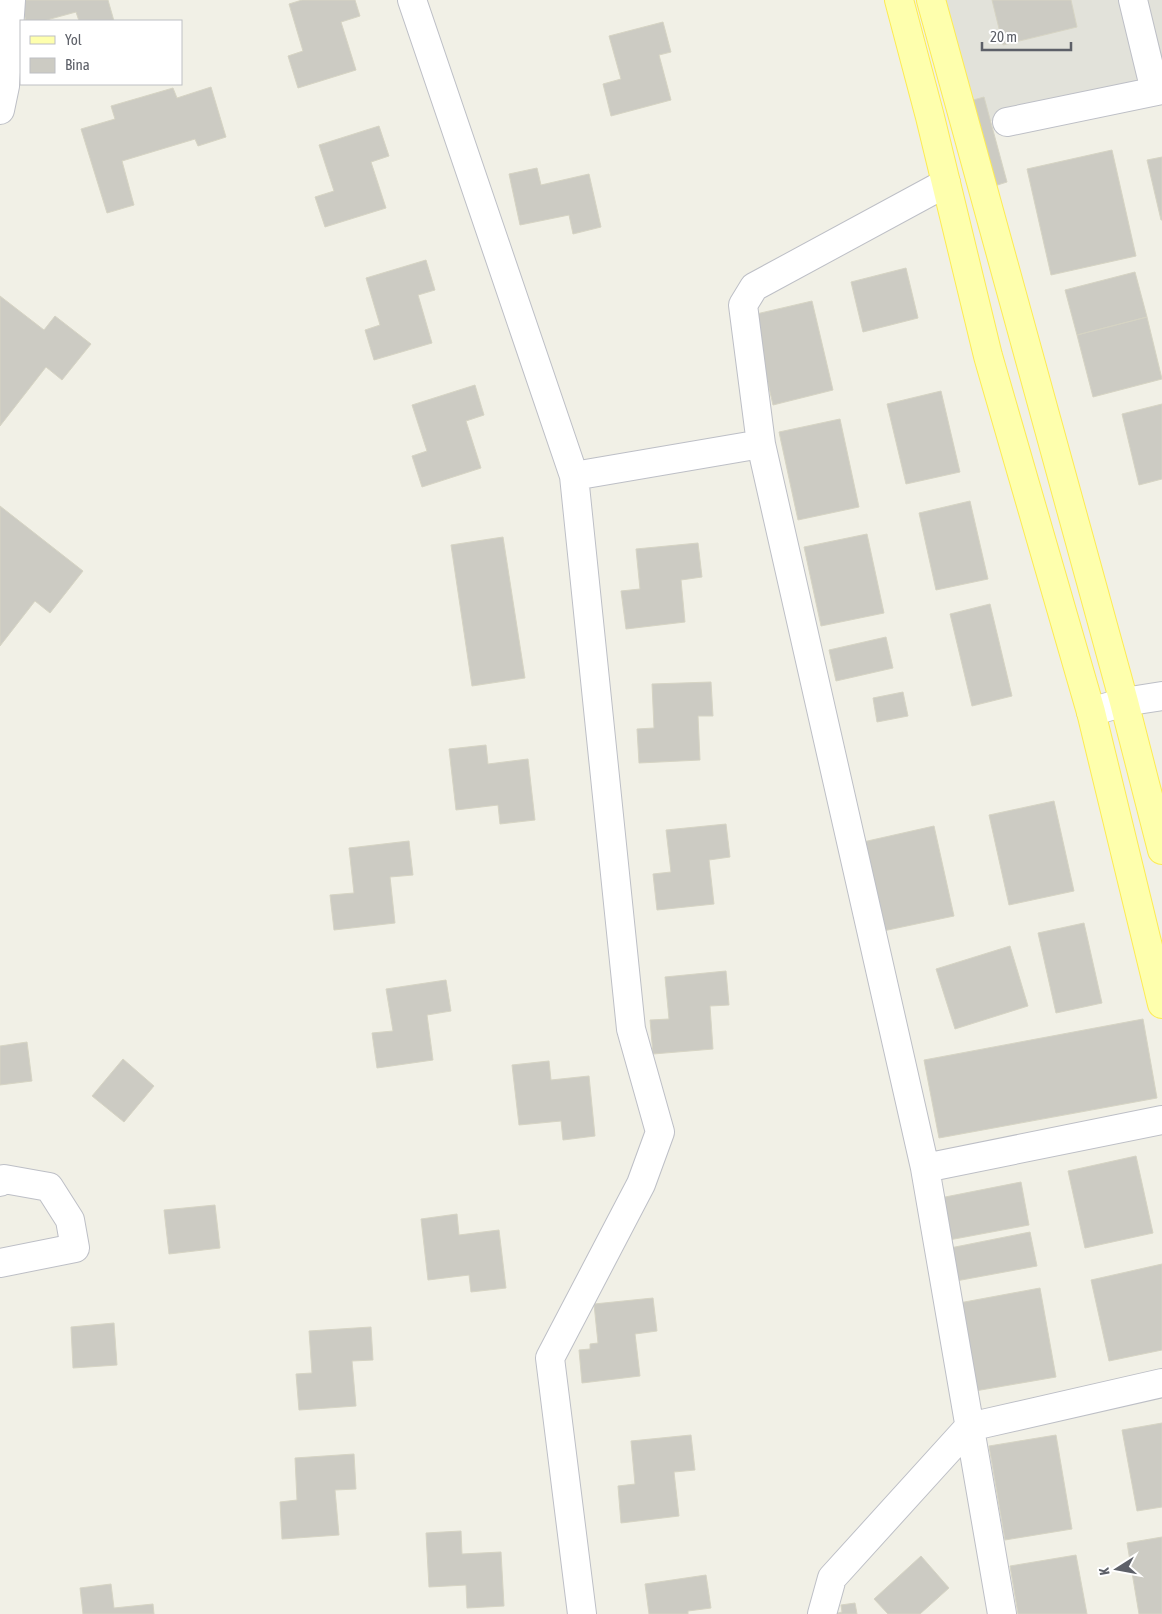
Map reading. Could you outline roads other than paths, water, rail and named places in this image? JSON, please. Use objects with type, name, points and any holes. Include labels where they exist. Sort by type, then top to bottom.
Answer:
[{"type":"main road","points":[[899,0],[988,356],[1090,712],[1162,1004]]},
{"type":"main road","points":[[931,0],[1124,702],[1162,850]]},
{"type":"street","points":[[0,110],[5,86],[11,0]]},
{"type":"street","points":[[412,0],[574,476],[631,1029],[660,1132],[641,1184],[550,1358],[582,1614]]},
{"type":"street","points":[[1007,122],[1158,91],[1134,0]]},
{"type":"street","points":[[946,183],[754,287],[743,306],[761,444],[925,1168],[1002,1614]]},
{"type":"street","points":[[574,476],[761,444]]},
{"type":"street","points":[[1090,712],[1124,702],[1162,696]]},
{"type":"street","points":[[925,1168],[1162,1120]]},
{"type":"street","points":[[0,1182],[4,1179],[49,1187],[70,1220],[75,1248],[0,1263]]},
{"type":"street","points":[[822,1614],[832,1578],[969,1427],[1162,1383]]}]
